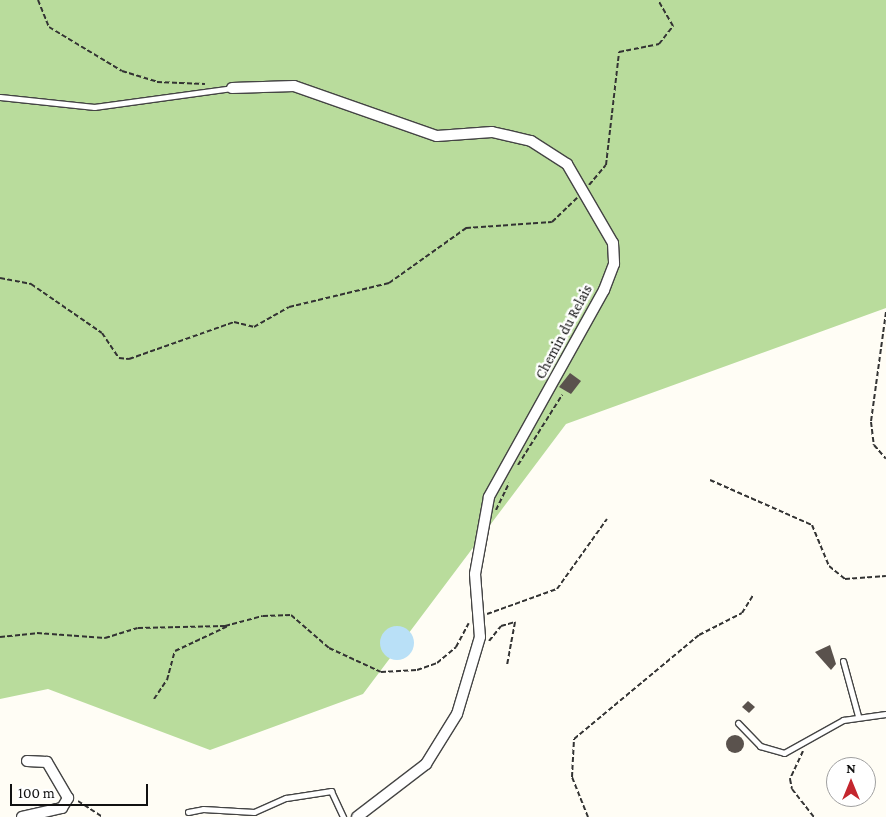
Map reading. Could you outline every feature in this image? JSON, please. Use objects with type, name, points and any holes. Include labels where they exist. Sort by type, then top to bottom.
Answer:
[{"type":"street","name":"Chemin du Relais","points":[[232,88],[294,86],[437,136],[492,132],[518,136],[559,157],[585,190],[611,238],[613,268],[580,337],[494,484],[482,524],[475,574],[482,620],[464,695],[443,740],[417,773],[357,817]]},
{"type":"street","points":[[22,817],[62,808],[68,798],[47,762],[27,762]]},
{"type":"lane","points":[[0,96],[94,108],[232,88]]},
{"type":"lane","points":[[843,661],[858,716]]},
{"type":"lane","points":[[738,724],[754,742],[777,752],[793,752],[831,726],[858,716],[886,714]]},
{"type":"lane","points":[[188,812],[203,808],[254,812],[286,798],[331,791],[343,817]]},
{"type":"path","points":[[38,0],[49,27],[122,71],[157,82],[214,84]]},
{"type":"path","points":[[0,278],[31,284],[102,333],[119,358],[129,359],[234,322],[254,327],[289,307],[388,283],[466,228],[552,222],[585,190],[606,165],[619,52],[659,44],[673,26],[658,0]]},
{"type":"path","points":[[886,312],[871,422],[874,445],[886,459]]},
{"type":"path","points":[[516,469],[562,395]]},
{"type":"path","points":[[482,524],[496,510],[511,477]]},
{"type":"path","points":[[710,480],[812,525],[829,566],[844,579],[886,576]]},
{"type":"path","points":[[482,620],[497,608],[557,589],[607,519]]},
{"type":"path","points":[[588,817],[572,777],[574,739],[699,635],[742,613],[754,594]]},
{"type":"path","points":[[154,698],[167,680],[175,651],[228,626],[263,616],[290,616],[329,648],[381,672],[417,670],[437,663],[456,648],[470,620]]},
{"type":"path","points":[[486,645],[501,626],[515,622],[508,665]]},
{"type":"path","points":[[0,637],[36,633],[105,638],[138,628],[228,626]]},
{"type":"path","points":[[808,741],[790,779],[792,789],[814,817]]},
{"type":"path","points":[[68,798],[103,817]]},
{"type":"green space","points":[[0,0],[886,0],[886,308],[566,424],[363,694],[210,750],[48,689],[0,699]]},
{"type":"water","points":[[397,626],[409,631],[414,643],[409,655],[397,660],[385,655],[380,643],[385,631]]},
{"type":"building","points":[[570,373],[581,381],[571,394],[559,387]]},
{"type":"building","points":[[830,645],[836,664],[831,670],[815,652]]},
{"type":"building","points":[[748,701],[755,707],[749,713],[742,707]]},
{"type":"building","points":[[731,735],[739,735],[744,740],[742,751],[731,753],[726,748],[726,740]]}]
